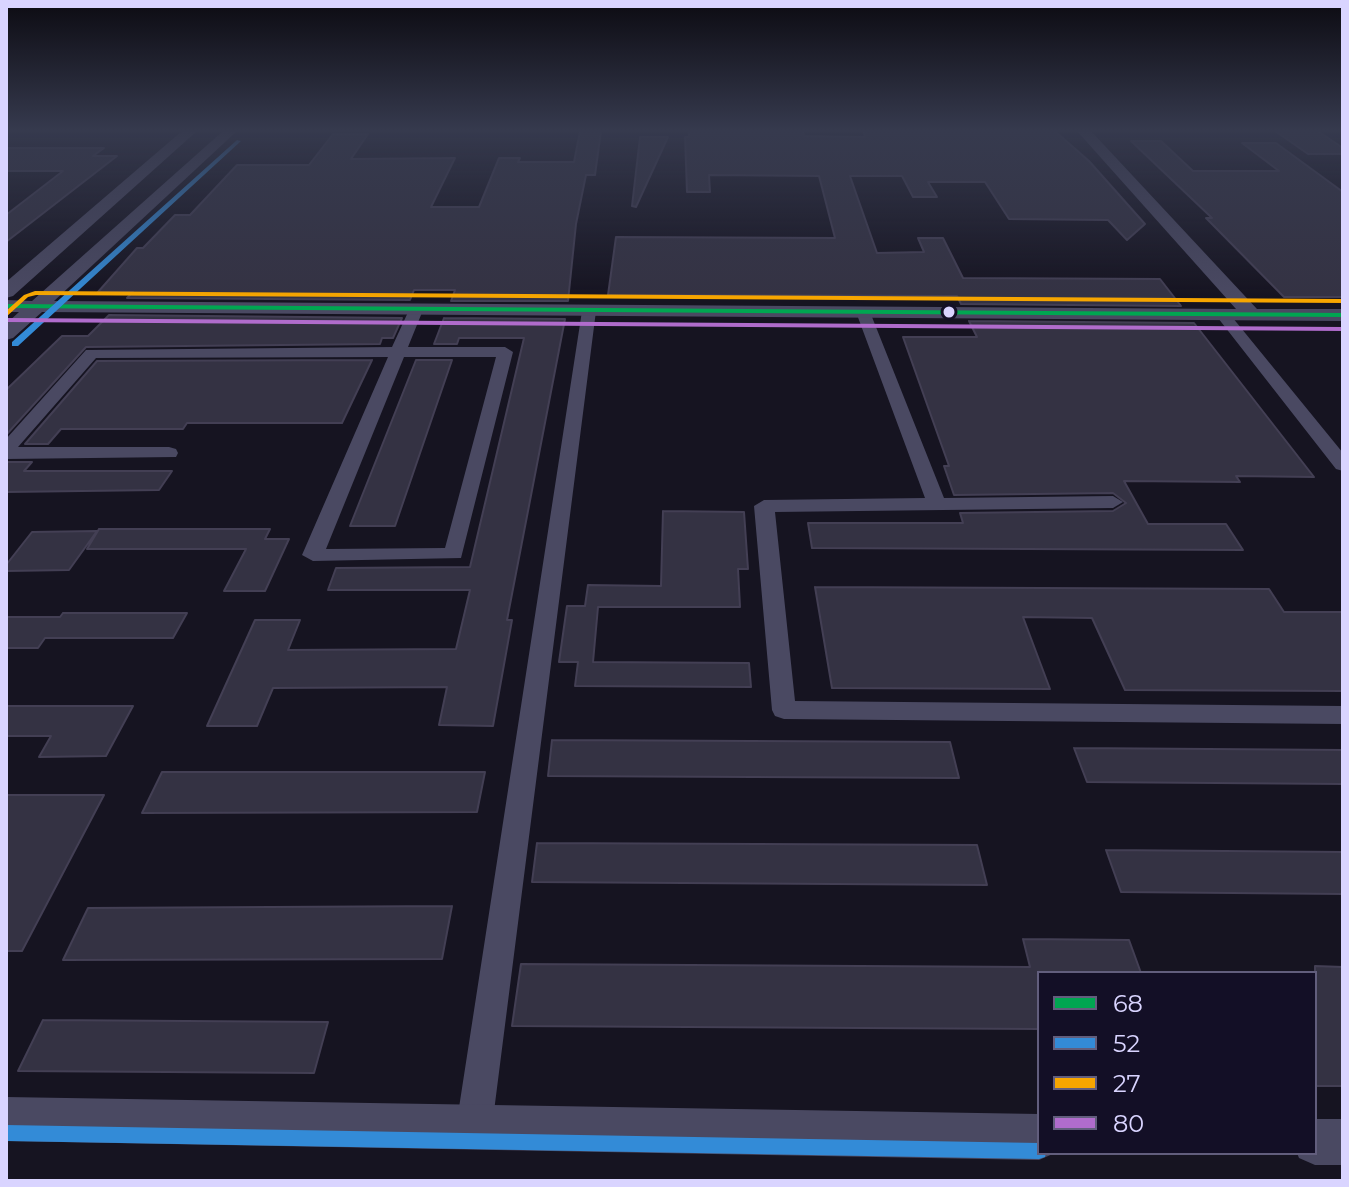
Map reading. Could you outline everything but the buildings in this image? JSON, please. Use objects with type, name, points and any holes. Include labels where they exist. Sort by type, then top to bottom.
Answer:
[{"type":"street","points":[[6,292],[127,186]]},
{"type":"street","points":[[6,334],[169,186]]},
{"type":"street","points":[[1135,186],[1252,315]]},
{"type":"street","points":[[6,306],[1343,315]]},
{"type":"street","points":[[6,452],[92,353],[398,352],[505,352],[454,554],[313,555],[398,352],[416,310]]},
{"type":"street","points":[[474,1127],[589,311]]},
{"type":"street","points":[[863,312],[937,504]]},
{"type":"street","points":[[1223,315],[1343,465]]},
{"type":"street","points":[[6,452],[169,453]]},
{"type":"street","points":[[1113,502],[764,506],[784,710],[1343,715]]},
{"type":"street","points":[[6,1119],[1037,1137]]},
{"type":"street","points":[[1317,1142],[1343,1142]]},
{"type":"transit line","name":"52","points":[[15,344],[189,186]]},
{"type":"transit line","name":"27","points":[[6,315],[26,296],[35,293],[1343,301]]},
{"type":"transit line","name":"68","points":[[6,306],[1343,315]]},
{"type":"transit line","name":"80","points":[[6,320],[1343,329]]},
{"type":"transit line","name":"52","points":[[6,1133],[1037,1151]]}]
